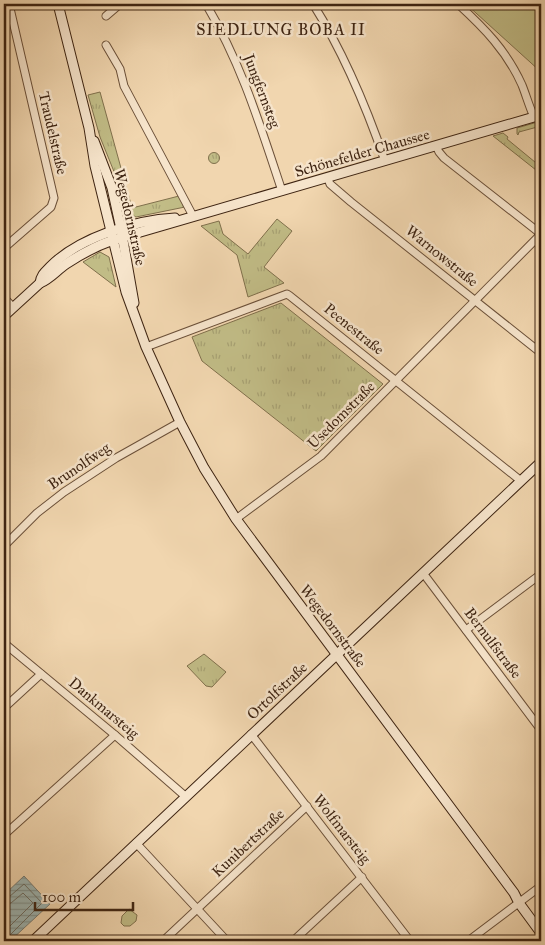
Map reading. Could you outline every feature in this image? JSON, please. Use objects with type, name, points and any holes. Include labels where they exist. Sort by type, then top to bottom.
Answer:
[{"type":"street","name":"Traudelstraße","points":[[4,248],[51,206],[54,198],[9,4]]},
{"type":"street","name":"Wegedornstraße","points":[[58,4],[89,128],[95,166],[126,292],[146,347],[180,422],[204,468],[236,519],[514,893],[541,933]]},
{"type":"street","points":[[106,16],[120,4]]},
{"type":"street","name":"Jungfernsteg","points":[[206,4],[219,26],[245,82],[261,123],[282,192]]},
{"type":"street","points":[[313,4],[330,31],[361,96],[385,161]]},
{"type":"street","points":[[458,4],[498,43],[512,65],[537,116]]},
{"type":"street","points":[[106,46],[120,70],[124,86],[192,216]]},
{"type":"street","name":"Schönefelder Chaussee","points":[[4,316],[40,282],[46,280],[84,252],[112,236],[164,218],[192,216],[282,192],[537,116]]},
{"type":"street","name":"Wegedornstraße","points":[[89,128],[110,182],[122,233],[135,316]]},
{"type":"street","points":[[436,146],[444,158],[541,234]]},
{"type":"street","name":"Warnowstraße","points":[[328,179],[330,184],[541,352]]},
{"type":"street","name":"Usedomstraße","points":[[236,519],[321,456],[541,234]]},
{"type":"street","name":"Peenestraße","points":[[146,347],[287,294],[521,480]]},
{"type":"street","points":[[4,298],[13,307]]},
{"type":"street","name":"Brunolfweg","points":[[4,546],[46,504],[116,458],[180,422]]},
{"type":"street","name":"Ortolfstraße","points":[[33,941],[541,462]]},
{"type":"street","name":"Bernulfstraße","points":[[423,573],[541,730]]},
{"type":"street","points":[[466,630],[541,574]]},
{"type":"street","name":"Dankmarsteig","points":[[4,643],[185,796]]},
{"type":"street","points":[[4,708],[41,674]]},
{"type":"street","name":"Wolfmarsteig","points":[[251,734],[410,941]]},
{"type":"street","points":[[4,835],[115,735]]},
{"type":"street","name":"Kunibertstraße","points":[[163,941],[308,806]]},
{"type":"street","points":[[136,843],[227,941]]},
{"type":"street","points":[[293,941],[362,878]]},
{"type":"street","points":[[468,941],[541,886]]},
{"type":"green space","points":[[466,4],[541,4],[541,72]]},
{"type":"green space","points":[[100,92],[132,208],[179,196],[185,207],[136,217],[126,212],[117,179],[100,137],[88,95]]},
{"type":"green space","points":[[541,121],[541,126],[517,134],[517,128]]},
{"type":"green space","points":[[503,133],[508,137],[507,139],[541,167],[541,174],[493,136]]},
{"type":"green space","points":[[214,152],[220,158],[214,164],[208,158]]},
{"type":"green space","points":[[277,219],[292,231],[264,267],[284,283],[248,297],[237,255],[201,226],[219,221],[223,234],[248,254]]},
{"type":"green space","points":[[100,252],[109,257],[116,287],[83,262]]},
{"type":"green space","points":[[281,303],[383,384],[316,451],[202,361],[192,337]]},
{"type":"green space","points":[[204,654],[226,672],[212,687],[206,686],[187,666]]},
{"type":"green space","points":[[129,909],[137,915],[136,921],[130,926],[124,926],[121,923],[122,916]]},
{"type":"water","points":[[24,876],[50,904],[10,941],[4,941],[4,895]]},
{"type":"district","name":"SIEDLUNG BOBA II","points":[[281,29]]}]
